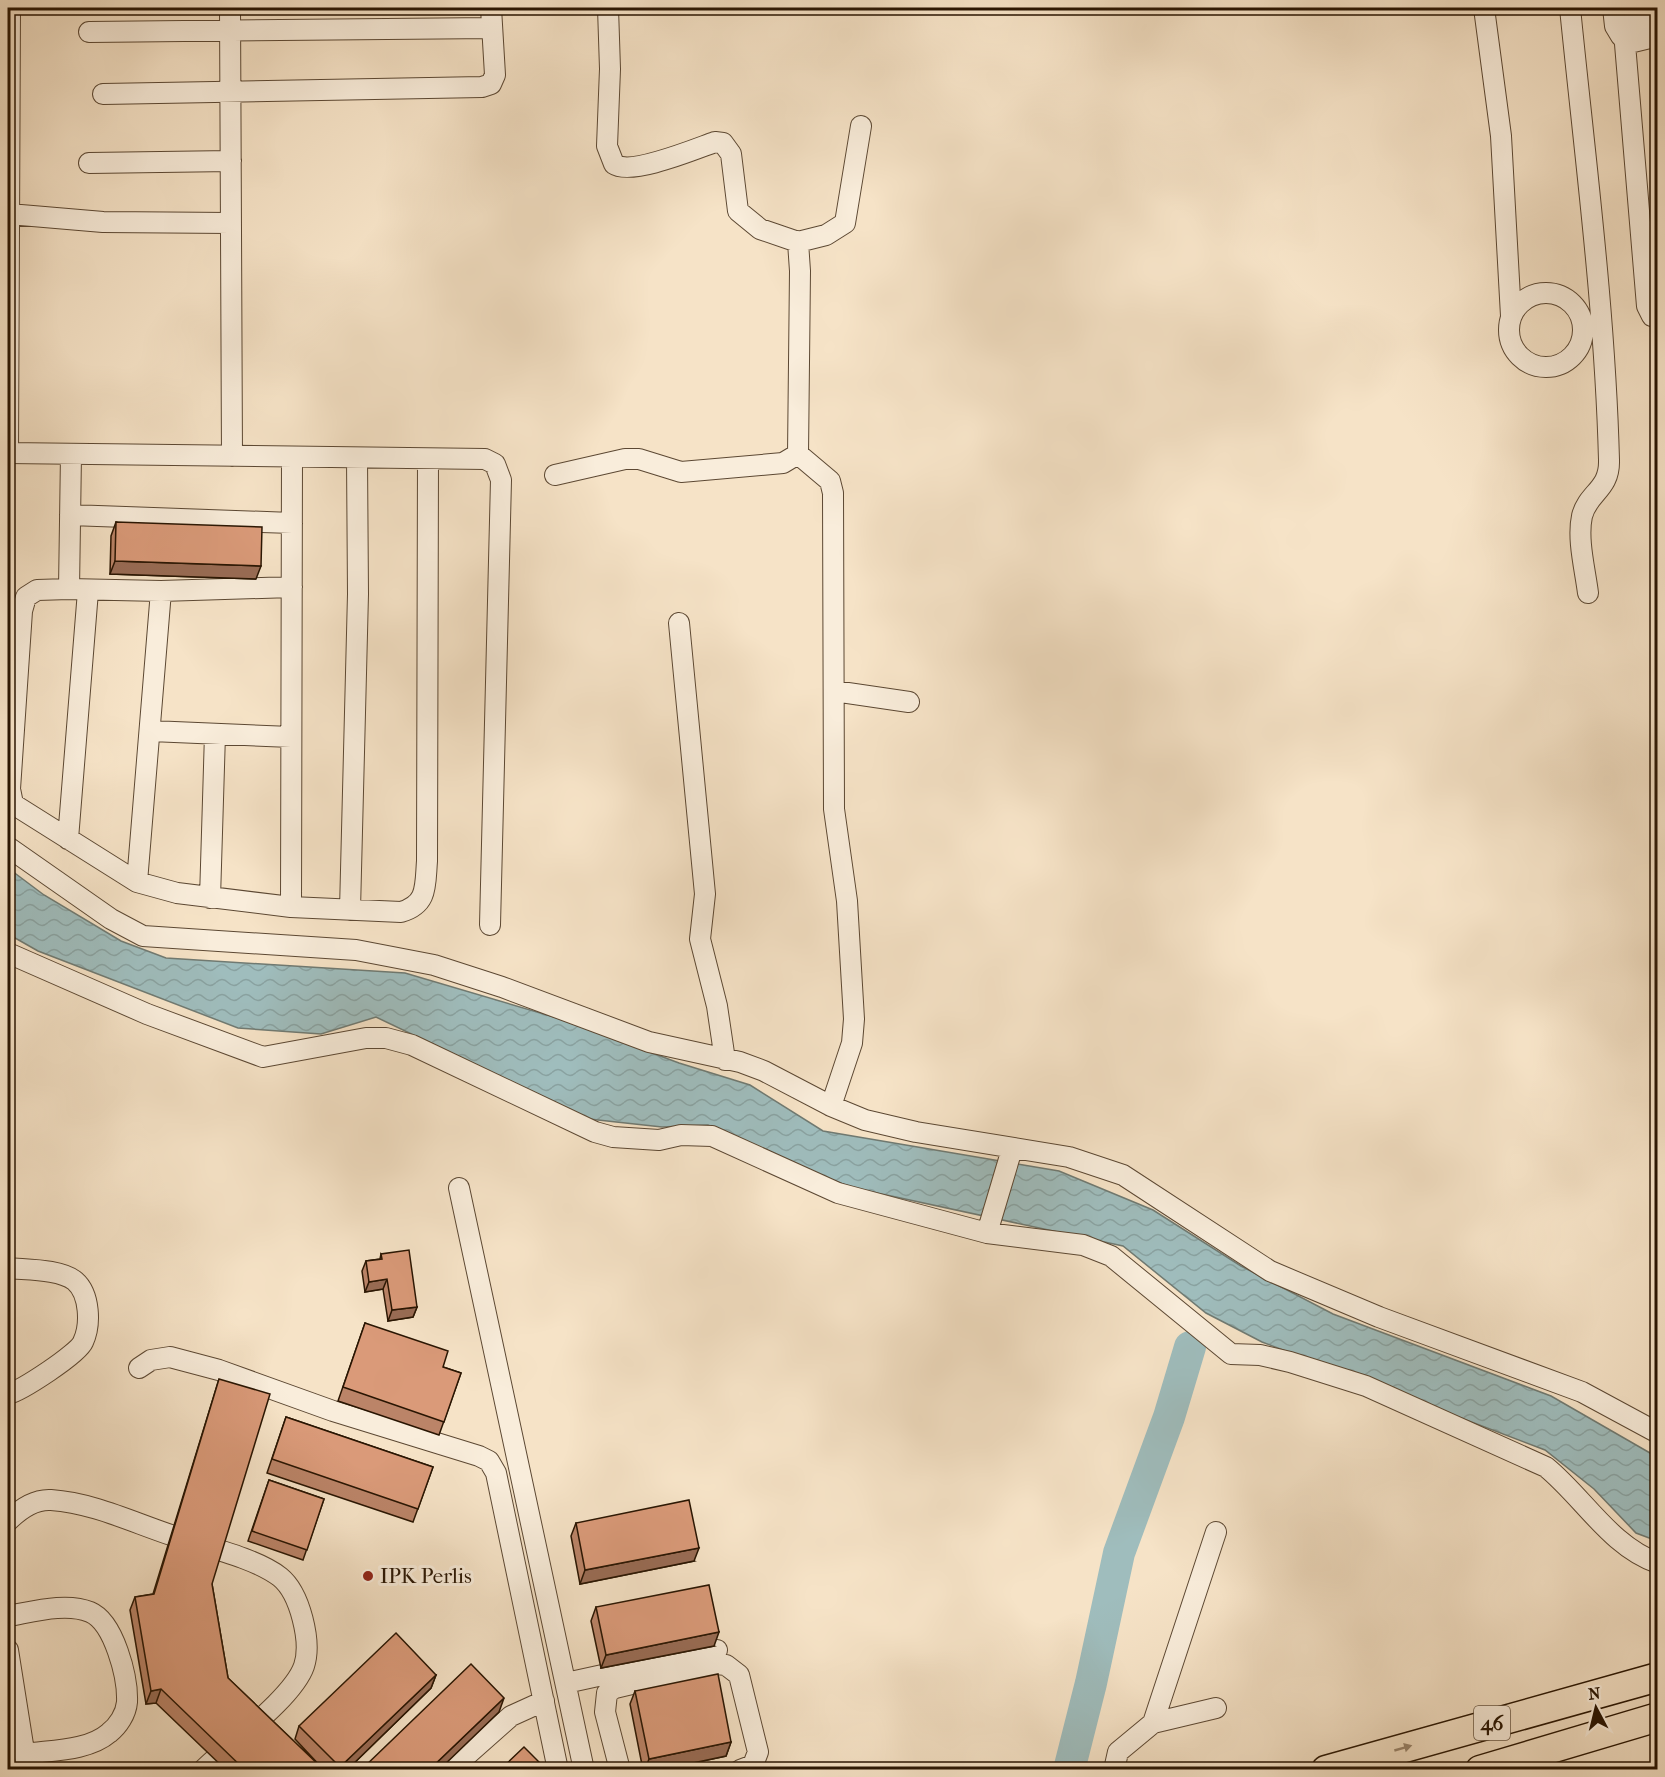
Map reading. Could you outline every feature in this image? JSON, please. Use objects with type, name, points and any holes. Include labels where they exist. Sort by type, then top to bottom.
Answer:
[{"type":"highway","name":"46","points":[[1326,1770],[1658,1677]]},
{"type":"highway","name":"46","points":[[1480,1770],[1658,1717]]},
{"type":"street","points":[[10,8],[8,453],[485,459],[495,464],[501,480],[490,925]]},
{"type":"street","points":[[231,8],[232,456]]},
{"type":"street","points":[[103,94],[482,87],[491,84],[495,75],[491,8]]},
{"type":"street","points":[[608,8],[610,69],[607,146],[614,164],[628,168],[655,162],[715,142],[723,143],[731,154],[738,211],[760,229],[798,242],[826,235],[845,223],[861,126]]},
{"type":"street","points":[[1484,8],[1500,136],[1511,316],[1509,331],[1512,345],[1521,357],[1534,365],[1558,364],[1577,350],[1582,339],[1580,315],[1573,304],[1561,296],[1546,292],[1532,295],[1519,304],[1511,316]]},
{"type":"street","points":[[1570,8],[1604,357],[1609,474],[1582,515],[1588,592]]},
{"type":"street","points":[[1658,22],[1614,17],[1625,44],[1647,306],[1652,316],[1658,318]]},
{"type":"street","points":[[90,32],[492,28]]},
{"type":"street","points":[[1625,44],[1658,36]]},
{"type":"street","points":[[89,163],[231,161]]},
{"type":"street","points":[[9,202],[103,222],[231,224]]},
{"type":"street","points":[[798,242],[800,271],[798,454]]},
{"type":"street","points":[[1573,304],[1597,280]]},
{"type":"street","points":[[68,839],[78,590],[70,515],[71,454]]},
{"type":"street","points":[[555,475],[625,459],[639,459],[681,472],[783,463],[798,454]]},
{"type":"street","points":[[798,454],[830,481],[833,493],[834,809],[848,901],[855,1019],[852,1043],[831,1106]]},
{"type":"street","points":[[291,907],[292,457]]},
{"type":"street","points":[[350,910],[358,606],[357,458]]},
{"type":"street","points":[[292,586],[160,591],[37,590],[26,597],[22,611],[10,789],[13,804],[137,882],[177,893],[291,907],[400,912],[414,909],[420,902],[424,891],[427,849],[428,459]]},
{"type":"street","points":[[70,515],[292,523]]},
{"type":"street","points":[[137,882],[151,731],[160,591]]},
{"type":"street","points":[[679,623],[705,894],[700,939],[715,998],[724,1060]]},
{"type":"street","points":[[834,691],[909,702]]},
{"type":"street","points":[[151,731],[291,737]]},
{"type":"street","points":[[210,898],[215,734]]},
{"type":"street","points":[[8,847],[111,919],[143,936],[356,950],[392,956],[469,976],[649,1041],[740,1062],[764,1071],[831,1106],[865,1120],[1010,1155],[1069,1156],[1123,1175],[1270,1271],[1379,1317],[1582,1392],[1658,1433]]},
{"type":"street","points":[[8,953],[147,1014],[263,1057],[344,1040],[386,1038],[412,1045],[562,1119],[595,1132],[613,1137],[659,1140],[681,1135],[712,1136],[838,1193],[1098,1250],[1126,1267],[1231,1354],[1260,1355],[1290,1362],[1366,1386],[1530,1459],[1563,1481],[1631,1550],[1658,1563]]},
{"type":"street","points":[[989,1227],[1010,1155]]},
{"type":"street","points":[[459,1188],[584,1770]]},
{"type":"street","points":[[8,1268],[63,1275],[75,1281],[84,1292],[87,1311],[83,1344],[74,1353],[8,1394]]},
{"type":"street","points":[[139,1368],[151,1359],[170,1357],[219,1370],[333,1411],[436,1441],[489,1461],[496,1473],[558,1770]]},
{"type":"street","points":[[8,1521],[27,1506],[42,1501],[50,1500],[89,1507],[241,1558],[280,1577],[297,1599],[305,1630],[305,1664],[294,1686],[203,1770]]},
{"type":"street","points":[[1153,1723],[1216,1532]]},
{"type":"street","points":[[8,1616],[76,1608],[99,1617],[109,1630],[120,1659],[127,1701],[125,1713],[118,1724],[99,1740],[26,1762],[11,1684],[8,1650]]},
{"type":"street","points":[[566,1683],[717,1650]]},
{"type":"street","points":[[620,1770],[605,1712],[607,1693],[615,1688],[716,1664],[726,1665],[739,1675],[758,1752],[753,1765],[740,1770]]},
{"type":"street","points":[[450,1770],[511,1716],[544,1701]]},
{"type":"street","points":[[1114,1770],[1118,1752],[1153,1723],[1216,1708]]},
{"type":"water","points":[[8,868],[44,895],[121,941],[166,958],[405,973],[564,1020],[679,1063],[750,1085],[823,1131],[1059,1171],[1153,1210],[1241,1266],[1333,1314],[1551,1396],[1657,1457],[1657,1541],[1636,1533],[1594,1489],[1545,1450],[1262,1342],[1206,1313],[1123,1246],[854,1188],[772,1158],[708,1125],[662,1127],[589,1119],[376,1017],[321,1034],[238,1028],[38,951],[8,934]]},
{"type":"building","points":[[116,522],[262,527],[261,566],[115,561]]},
{"type":"building","points":[[409,1250],[417,1307],[392,1310],[387,1279],[369,1282],[366,1261],[382,1259],[381,1254]]},
{"type":"building","points":[[365,1323],[448,1351],[443,1367],[461,1373],[444,1422],[343,1387]]},
{"type":"building","points":[[219,1379],[270,1394],[212,1584],[228,1678],[324,1770],[245,1770],[161,1689],[151,1691],[135,1597],[154,1594]]},
{"type":"building","points":[[286,1417],[433,1467],[418,1509],[272,1459]]},
{"type":"building","points":[[269,1480],[324,1499],[307,1550],[252,1531]]},
{"type":"building","points":[[689,1500],[699,1548],[585,1570],[576,1523]]},
{"type":"building","points":[[709,1585],[719,1632],[606,1655],[596,1607]]},
{"type":"building","points":[[396,1633],[436,1675],[340,1767],[299,1726]]},
{"type":"building","points":[[471,1664],[504,1698],[429,1770],[361,1770]]},
{"type":"building","points":[[718,1674],[731,1742],[649,1759],[635,1691]]},
{"type":"building","points":[[524,1747],[544,1767],[542,1770],[500,1770]]},
{"type":"waterway","points":[[1069,1770],[1091,1683],[1119,1553],[1169,1417],[1190,1347]]},
{"type":"place","name":"IPK Perlis","points":[[368,1576]]}]
